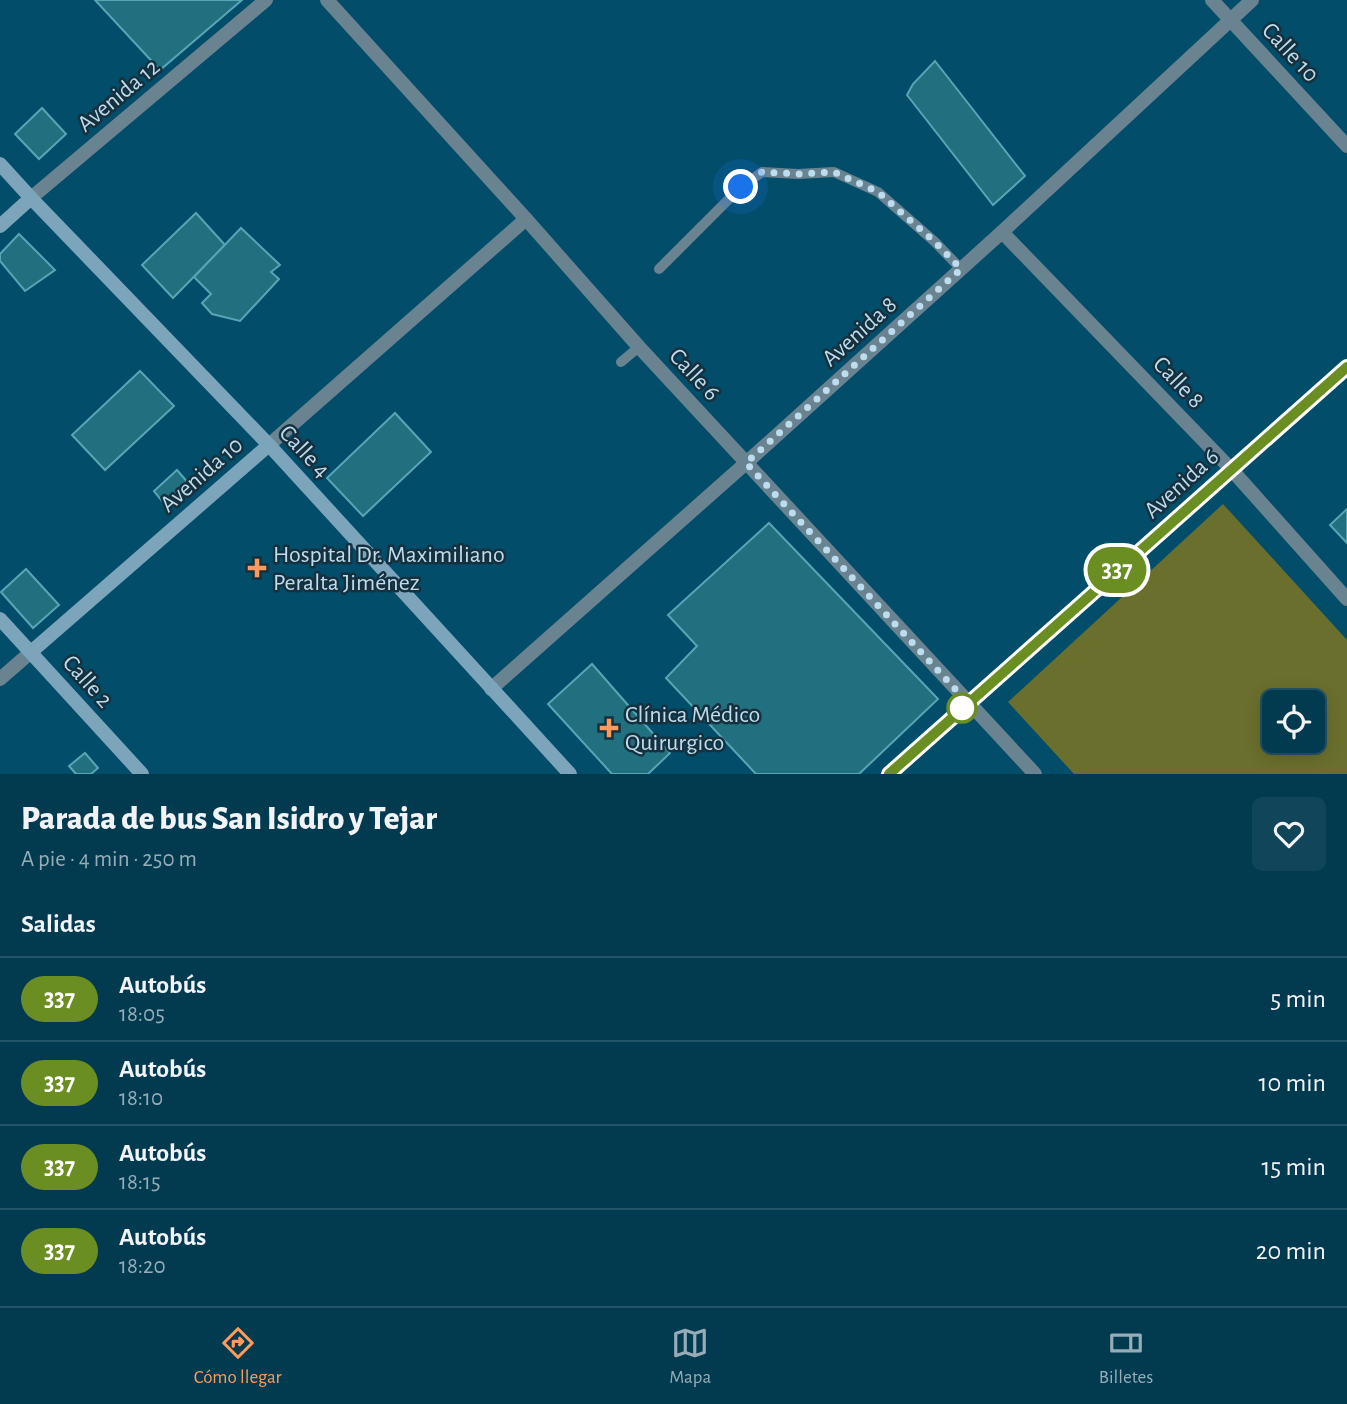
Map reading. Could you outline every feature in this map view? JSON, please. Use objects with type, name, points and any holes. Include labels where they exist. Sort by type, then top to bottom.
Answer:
[{"type":"street","name":"Avenida 12","points":[[0,226],[266,0]]},
{"type":"street","name":"Calle 6","points":[[327,0],[639,347],[1035,774]]},
{"type":"street","name":"Calle 10","points":[[1212,0],[1347,146]]},
{"type":"street","name":"Avenida 8","points":[[491,690],[1002,232],[1252,0]]},
{"type":"street","name":"Calle 4","points":[[0,164],[269,445],[570,774]]},
{"type":"street","name":"Avenida 10","points":[[0,680],[526,219]]},
{"type":"street","name":"Calle 8","points":[[1002,232],[1231,469],[1347,599]]},
{"type":"street","name":"Avenida 6","points":[[889,774],[1347,367]]},
{"type":"street","name":"Calle 2","points":[[0,619],[142,774]]},
{"type":"lane","points":[[659,269],[741,187],[762,172],[834,172],[878,192],[935,242],[961,269]]},
{"type":"lane","points":[[621,362],[639,347]]},
{"type":"green space","points":[[1223,504],[1347,640],[1347,774],[1074,774],[1008,702]]},
{"type":"building","points":[[95,0],[242,0],[160,70]]},
{"type":"building","points":[[935,61],[1025,176],[993,205],[907,95],[913,84]]},
{"type":"building","points":[[42,108],[66,134],[39,159],[15,134]]},
{"type":"building","points":[[196,213],[225,245],[173,298],[142,265]]},
{"type":"building","points":[[241,228],[280,265],[271,272],[279,279],[240,321],[212,314],[202,303],[211,294],[194,277]]},
{"type":"building","points":[[19,234],[55,270],[25,291],[0,261],[0,254]]},
{"type":"building","points":[[140,371],[174,406],[105,470],[72,435]]},
{"type":"building","points":[[395,413],[431,452],[363,516],[327,478]]},
{"type":"building","points":[[177,470],[190,485],[166,506],[154,491]]},
{"type":"building","points":[[1347,509],[1347,543],[1330,525]]},
{"type":"building","points":[[769,523],[938,699],[859,774],[756,774],[666,678],[697,646],[668,615]]},
{"type":"building","points":[[26,569],[59,605],[33,628],[1,592]]},
{"type":"building","name":"Clínica Médico Quirurgico","points":[[592,664],[670,753],[648,774],[612,774],[548,704]]},
{"type":"building","points":[[85,753],[98,768],[91,774],[76,774],[69,766]]},
{"type":"bus line","name":"337","points":[[889,774],[1347,367]]},
{"type":"place","name":"Hospital Dr. Maximiliano Peralta Jiménez","points":[[257,568]]},
{"type":"place","name":"Clínica Médico Quirurgico","points":[[609,728]]},
{"type":"route","points":[[741,187],[762,172],[834,172],[878,192],[935,242],[961,269],[746,463],[968,703],[962,708]]}]
